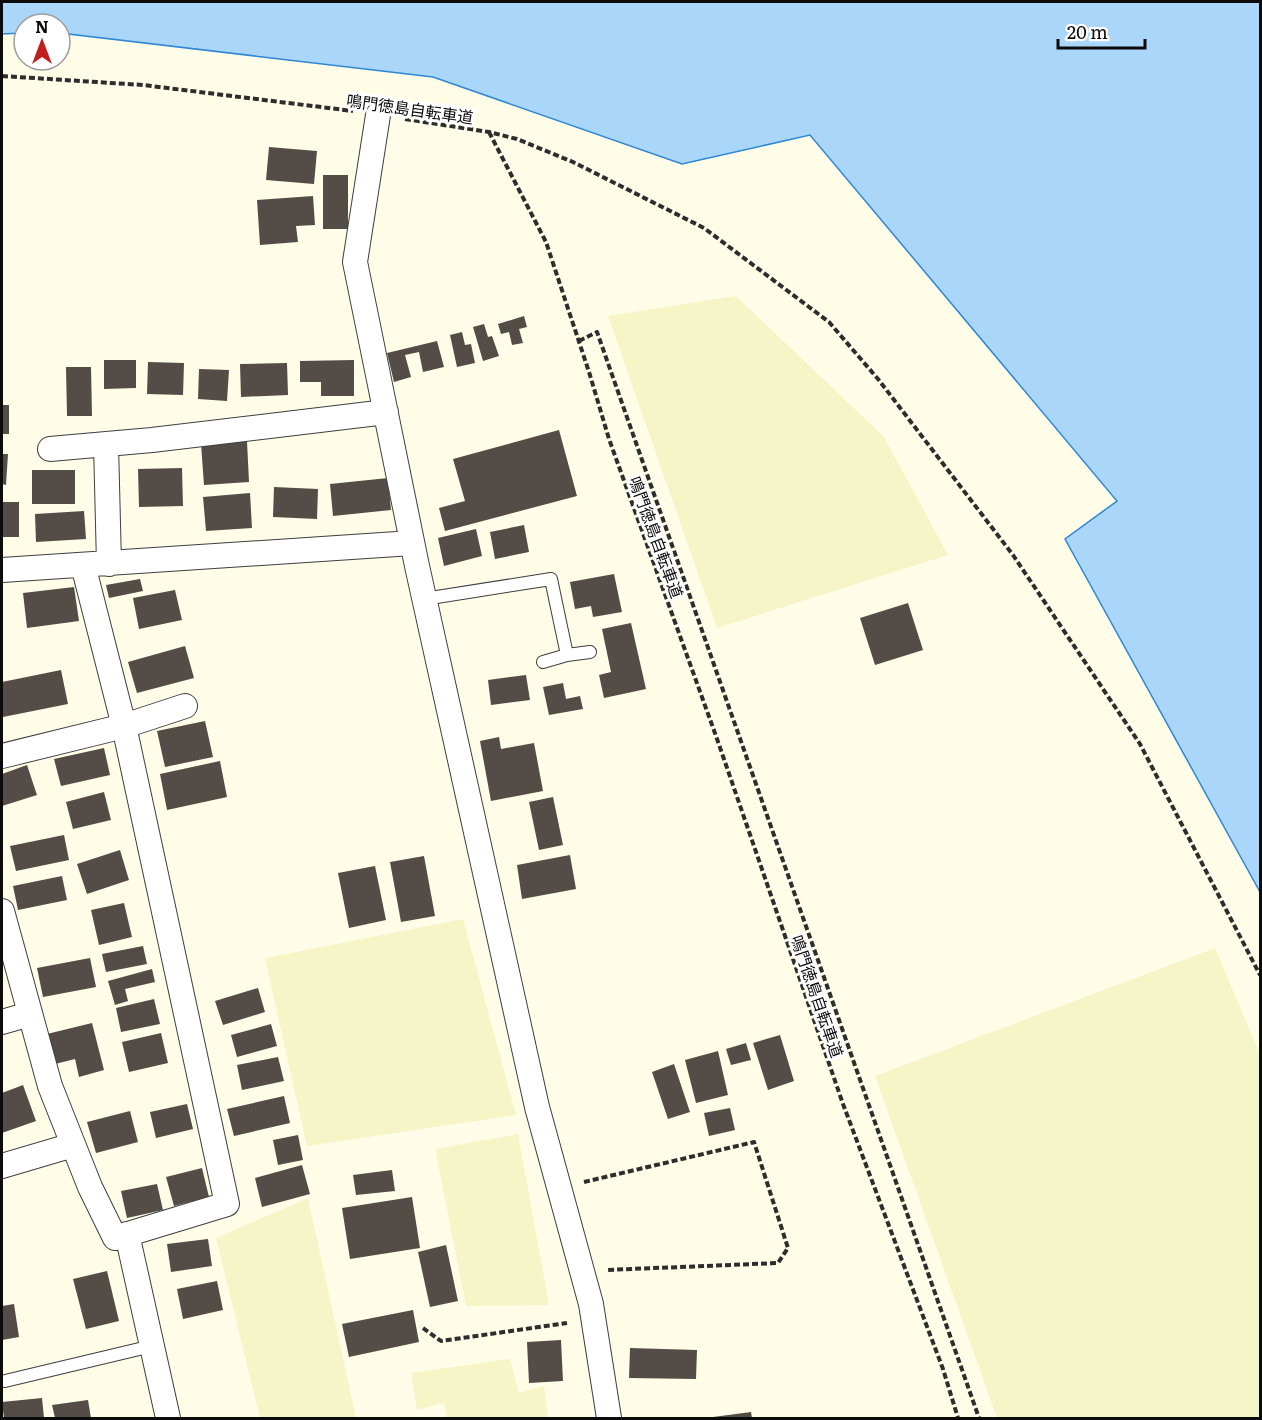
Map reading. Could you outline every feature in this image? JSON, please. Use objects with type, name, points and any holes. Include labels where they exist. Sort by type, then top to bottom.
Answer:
[{"type":"street","points":[[378,115],[355,262],[424,599],[535,1095],[594,1318],[609,1419]]},
{"type":"street","points":[[50,449],[386,412]]},
{"type":"street","points":[[106,444],[109,564]]},
{"type":"street","points":[[2,570],[412,543]]},
{"type":"street","points":[[2,911],[50,1086],[90,1187],[115,1238],[227,1204],[124,726],[84,565]]},
{"type":"street","points":[[2,756],[124,726],[185,706]]},
{"type":"street","points":[[2,1022],[30,1014]]},
{"type":"street","points":[[2,1166],[73,1145]]},
{"type":"street","points":[[128,1234],[168,1419]]},
{"type":"lane","points":[[424,599],[551,579],[567,655]]},
{"type":"lane","points":[[543,662],[567,655],[590,652]]},
{"type":"lane","points":[[5,1381],[152,1346]]},
{"type":"path","name":"鳴門徳島自転車道","points":[[2,76],[143,86],[378,115],[489,132],[546,242],[609,439],[716,736],[843,1104],[943,1370],[958,1419]]},
{"type":"path","points":[[489,132],[518,139],[573,162],[704,228],[829,322],[878,379],[1013,555],[1140,744],[1260,975]]},
{"type":"path","points":[[579,341],[597,332],[979,1419]]},
{"type":"path","points":[[560,1188],[754,1142],[789,1248],[778,1263],[582,1270]]},
{"type":"path","points":[[423,1328],[441,1341],[594,1318]]},
{"type":"green space","points":[[736,296],[884,437],[948,555],[717,628],[608,316]]},
{"type":"green space","points":[[463,919],[516,1115],[307,1146],[265,958]]},
{"type":"green space","points":[[1215,948],[1260,1054],[1260,1418],[997,1418],[875,1076]]},
{"type":"green space","points":[[518,1134],[549,1305],[466,1306],[435,1149]]},
{"type":"green space","points":[[308,1198],[356,1418],[260,1418],[216,1238]]},
{"type":"green space","points":[[510,1359],[519,1393],[544,1386],[548,1418],[447,1418],[444,1403],[417,1410],[411,1373]]},
{"type":"water","points":[[2,2],[1260,2],[1260,892],[1065,539],[1117,501],[810,135],[682,164],[433,77],[72,34],[72,12],[12,12],[12,34],[2,34]]},
{"type":"building","points":[[269,147],[317,151],[314,184],[266,180]]},
{"type":"building","points":[[323,175],[348,175],[348,229],[323,229]]},
{"type":"building","points":[[313,196],[315,225],[296,226],[298,242],[260,245],[257,200]]},
{"type":"building","points":[[524,316],[527,327],[519,329],[523,343],[512,345],[509,332],[501,334],[498,324]]},
{"type":"building","points":[[484,324],[488,337],[492,336],[499,356],[483,361],[473,327]]},
{"type":"building","points":[[462,332],[465,345],[471,344],[475,363],[457,367],[450,335]]},
{"type":"building","points":[[437,341],[444,367],[423,372],[419,352],[405,355],[411,377],[394,382],[387,353]]},
{"type":"building","points":[[104,360],[136,360],[136,388],[104,389]]},
{"type":"building","points":[[354,360],[354,396],[321,396],[321,382],[300,382],[300,361]]},
{"type":"building","points":[[148,362],[184,363],[183,395],[147,394]]},
{"type":"building","points":[[287,363],[288,395],[241,397],[240,364]]},
{"type":"building","points":[[66,367],[91,367],[92,416],[67,416]]},
{"type":"building","points":[[199,369],[229,370],[227,401],[198,399]]},
{"type":"building","points":[[2,405],[9,405],[9,434],[2,434]]},
{"type":"building","points":[[559,430],[577,496],[445,531],[439,508],[465,501],[453,459]]},
{"type":"building","points":[[247,441],[249,482],[204,485],[201,444]]},
{"type":"building","points":[[2,454],[8,454],[6,485],[2,484]]},
{"type":"building","points":[[182,468],[183,506],[139,507],[138,469]]},
{"type":"building","points":[[32,470],[75,470],[75,504],[32,504]]},
{"type":"building","points":[[388,478],[391,510],[333,516],[330,484]]},
{"type":"building","points":[[274,487],[318,489],[317,519],[273,517]]},
{"type":"building","points":[[250,493],[252,528],[206,531],[203,497]]},
{"type":"building","points":[[2,502],[19,502],[19,537],[2,537]]},
{"type":"building","points":[[84,511],[86,539],[36,542],[35,514]]},
{"type":"building","points":[[524,525],[529,552],[495,559],[490,532]]},
{"type":"building","points":[[476,529],[482,556],[444,566],[438,538]]},
{"type":"building","points":[[614,574],[622,612],[593,617],[591,606],[575,609],[570,582]]},
{"type":"building","points":[[140,579],[143,591],[109,598],[106,585]]},
{"type":"building","points":[[74,587],[79,621],[27,628],[23,593]]},
{"type":"building","points":[[175,590],[182,620],[139,629],[133,598]]},
{"type":"building","points":[[908,603],[923,650],[875,665],[860,618]]},
{"type":"building","points":[[631,623],[646,689],[604,698],[599,675],[611,672],[602,629]]},
{"type":"building","points":[[185,646],[194,678],[137,693],[128,662]]},
{"type":"building","points":[[61,670],[68,704],[3,717],[2,682]]},
{"type":"building","points":[[526,675],[530,700],[491,705],[488,680]]},
{"type":"building","points":[[563,683],[566,699],[580,696],[583,709],[549,715],[543,687]]},
{"type":"building","points":[[205,721],[213,757],[165,767],[157,731]]},
{"type":"building","points":[[499,737],[501,749],[534,743],[543,791],[491,801],[480,741]]},
{"type":"building","points":[[104,748],[110,775],[61,786],[54,759]]},
{"type":"building","points":[[220,761],[227,797],[167,810],[160,774]]},
{"type":"building","points":[[27,765],[37,795],[2,806],[2,774]]},
{"type":"building","points":[[104,792],[111,820],[73,829],[66,802]]},
{"type":"building","points":[[553,797],[563,845],[539,850],[529,802]]},
{"type":"building","points":[[64,835],[69,860],[16,871],[10,846]]},
{"type":"building","points":[[120,850],[129,880],[87,894],[77,864]]},
{"type":"building","points":[[570,855],[576,889],[522,899],[517,865]]},
{"type":"building","points":[[424,856],[435,916],[401,922],[390,862]]},
{"type":"building","points":[[375,866],[386,920],[349,928],[338,873]]},
{"type":"building","points":[[62,876],[67,900],[18,910],[13,886]]},
{"type":"building","points":[[124,903],[132,937],[99,945],[91,910]]},
{"type":"building","points":[[143,946],[147,964],[106,972],[102,954]]},
{"type":"building","points":[[90,958],[96,987],[43,997],[37,968]]},
{"type":"building","points":[[152,969],[155,982],[125,989],[128,1001],[115,1005],[108,981]]},
{"type":"building","points":[[258,988],[265,1012],[223,1025],[215,1001]]},
{"type":"building","points":[[154,999],[160,1024],[121,1032],[116,1008]]},
{"type":"building","points":[[92,1023],[104,1070],[79,1077],[75,1059],[55,1064],[47,1034]]},
{"type":"building","points":[[271,1024],[277,1046],[237,1057],[231,1035]]},
{"type":"building","points":[[161,1033],[168,1063],[129,1072],[122,1042]]},
{"type":"building","points":[[780,1035],[794,1081],[768,1090],[753,1043]]},
{"type":"building","points":[[746,1043],[751,1060],[731,1065],[726,1049]]},
{"type":"building","points":[[718,1051],[728,1095],[696,1103],[685,1060]]},
{"type":"building","points":[[278,1057],[284,1081],[242,1090],[237,1065]]},
{"type":"building","points":[[674,1064],[690,1112],[668,1119],[652,1072]]},
{"type":"building","points":[[23,1085],[36,1121],[2,1133],[2,1093]]},
{"type":"building","points":[[284,1096],[290,1123],[234,1136],[227,1109]]},
{"type":"building","points":[[187,1104],[193,1129],[156,1138],[150,1112]]},
{"type":"building","points":[[730,1108],[735,1130],[709,1136],[704,1113]]},
{"type":"building","points":[[130,1111],[138,1142],[96,1153],[87,1122]]},
{"type":"building","points":[[298,1135],[303,1160],[278,1165],[273,1140]]},
{"type":"building","points":[[302,1165],[310,1194],[262,1207],[255,1178]]},
{"type":"building","points":[[202,1168],[209,1197],[174,1206],[166,1177]]},
{"type":"building","points":[[392,1170],[395,1191],[356,1195],[353,1175]]},
{"type":"building","points":[[157,1184],[163,1210],[127,1218],[121,1191]]},
{"type":"building","points":[[412,1197],[420,1248],[350,1259],[342,1208]]},
{"type":"building","points":[[208,1239],[212,1266],[171,1272],[167,1244]]},
{"type":"building","points":[[446,1245],[458,1301],[430,1307],[418,1252]]},
{"type":"building","points":[[107,1271],[119,1321],[86,1329],[73,1279]]},
{"type":"building","points":[[217,1281],[223,1310],[183,1319],[177,1289]]},
{"type":"building","points":[[14,1304],[19,1337],[2,1340],[2,1306]]},
{"type":"building","points":[[413,1310],[419,1342],[349,1357],[342,1324]]},
{"type":"building","points":[[561,1340],[563,1381],[529,1383],[527,1342]]},
{"type":"building","points":[[630,1348],[697,1350],[696,1379],[629,1378]]},
{"type":"building","points":[[42,1398],[44,1418],[4,1418],[2,1402]]},
{"type":"building","points":[[88,1400],[91,1418],[55,1418],[52,1405]]},
{"type":"building","points":[[751,1412],[752,1418],[713,1418],[713,1417]]}]
